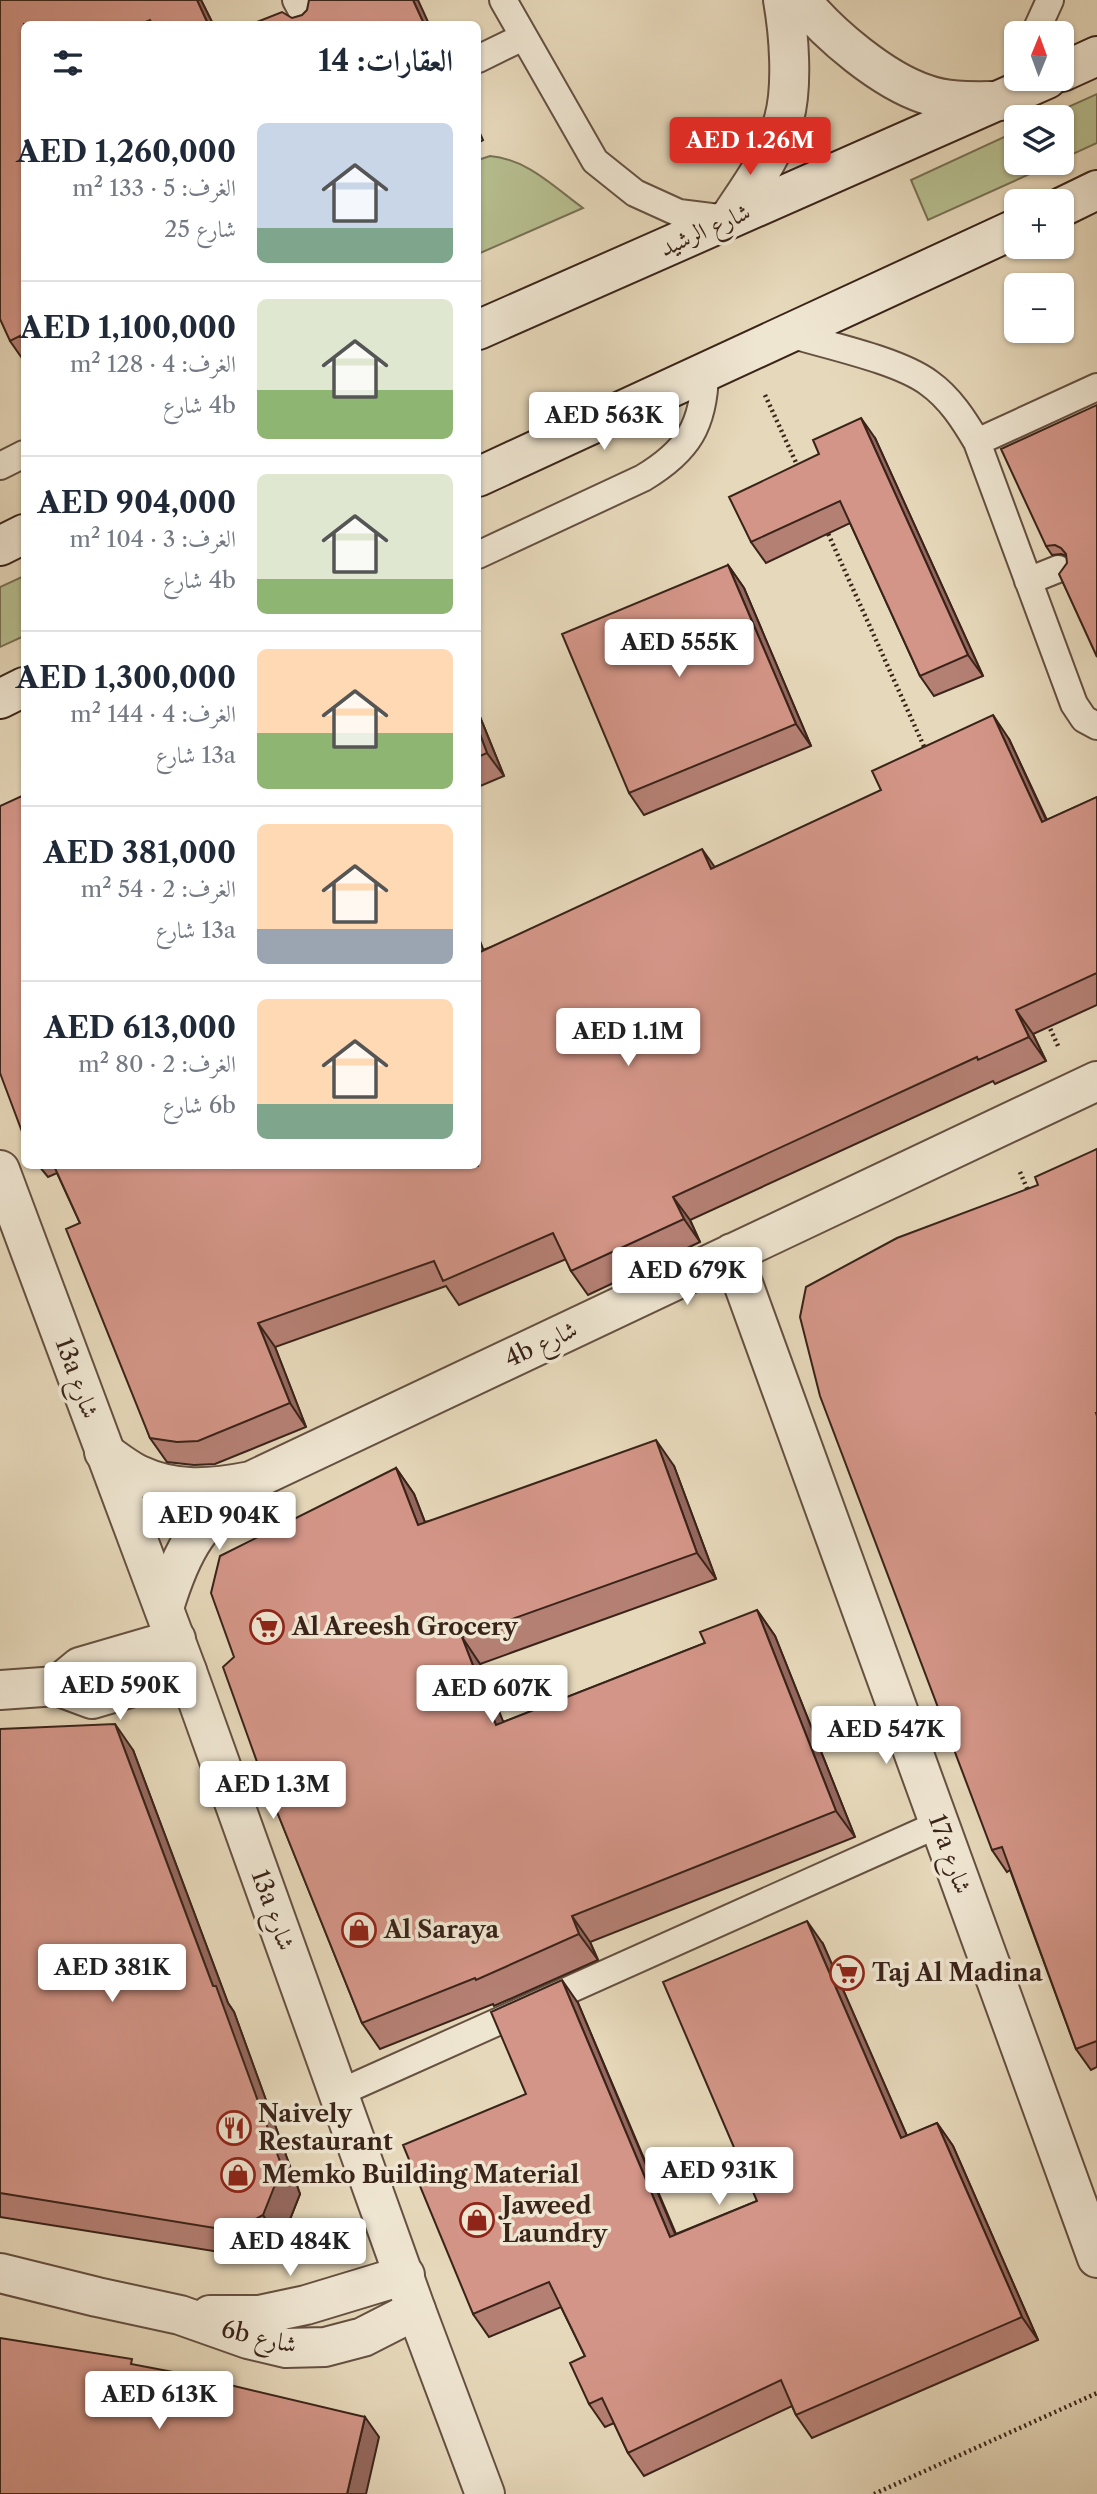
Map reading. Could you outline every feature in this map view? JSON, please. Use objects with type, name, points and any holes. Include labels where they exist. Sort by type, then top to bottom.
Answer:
[{"type":"street","points":[[729,219],[764,166],[784,118],[789,69],[783,0]]},
{"type":"street","points":[[801,0],[843,43],[882,72],[926,95],[962,101],[1004,89]]},
{"type":"street","points":[[1074,67],[1097,56]]},
{"type":"street","name":"شارع الرشيد","points":[[481,329],[729,219],[1004,90]]},
{"type":"street","points":[[1074,201],[1097,190]]},
{"type":"street","points":[[481,476],[1004,234]]},
{"type":"street","points":[[0,545],[21,535]]},
{"type":"street","points":[[0,699],[21,688]]},
{"type":"street","name":"4b شارع","points":[[176,1640],[175,1570],[194,1535],[219,1506],[251,1481],[1088,1085]]},
{"type":"street","name":"13a شارع","points":[[0,1170],[176,1640],[485,2494]]},
{"type":"street","name":"17a شارع","points":[[732,1253],[939,1824],[1082,2171],[1097,2258]]},
{"type":"street","name":"4b شارع","points":[[104,1452],[136,1474],[173,1486],[213,1489],[251,1481]]},
{"type":"street","points":[[0,1690],[57,1686],[92,1699],[176,1640]]},
{"type":"street","name":"6b شارع","points":[[0,2273],[180,2315],[248,2339],[286,2348],[325,2347],[363,2337],[411,2293]]},
{"type":"lane","points":[[296,0],[307,21]]},
{"type":"lane","points":[[503,0],[596,162],[635,193],[679,213],[729,219]]},
{"type":"lane","points":[[1040,21],[1050,0]]},
{"type":"lane","points":[[481,58],[523,37]]},
{"type":"lane","points":[[790,334],[905,369],[929,382],[958,412],[977,442],[1074,704],[1084,719],[1097,726]]},
{"type":"lane","points":[[481,554],[643,478],[665,465],[684,447],[697,424],[704,399],[705,373]]},
{"type":"lane","points":[[977,442],[1097,387]]},
{"type":"lane","points":[[0,466],[21,456]]},
{"type":"lane","points":[[1028,581],[1058,569]]},
{"type":"lane","points":[[339,2093],[939,1824]]},
{"type":"path","points":[[746,353],[803,480]]},
{"type":"path","points":[[821,518],[929,759]]},
{"type":"path","points":[[1044,1013],[1088,1085]]},
{"type":"path","points":[[1002,1125],[1032,1201]]},
{"type":"path","points":[[874,2494],[1097,2393]]},
{"type":"green space","points":[[1097,94],[1097,143],[1074,154],[1074,105]]},
{"type":"green space","points":[[1004,137],[1004,175],[1027,175],[928,220],[911,180]]},
{"type":"green space","points":[[490,156],[516,162],[551,183],[583,208],[481,253],[481,159]]},
{"type":"green space","points":[[21,577],[21,637],[0,647],[0,587]]},
{"type":"building","points":[[0,0],[197,0],[207,21],[21,21],[21,336],[10,341],[0,319]]},
{"type":"building","points":[[309,0],[413,0],[423,21],[260,21],[282,12],[292,18],[307,10]]},
{"type":"building","points":[[1097,405],[1097,657],[1059,574],[1067,563],[1066,554],[1055,545],[1046,546],[1001,449]]},
{"type":"building","points":[[861,418],[968,655],[920,676],[840,501],[751,542],[729,497],[819,454],[813,440]]},
{"type":"building","points":[[728,565],[796,724],[629,793],[562,634]]},
{"type":"building","points":[[993,715],[1042,822],[1097,797],[1097,973],[1016,1010],[1029,1037],[978,1060],[977,1057],[673,1197],[684,1219],[571,1271],[553,1233],[443,1281],[434,1261],[258,1323],[290,1403],[198,1441],[177,1442],[150,1438],[66,1229],[80,1223],[55,1169],[481,1169],[481,952],[702,849],[711,869],[881,790],[872,771]]},
{"type":"building","points":[[481,737],[487,753],[481,756]]},
{"type":"building","points":[[21,796],[21,1129],[0,1073],[0,806]]},
{"type":"building","points":[[1097,1149],[1097,2041],[1076,2049],[1002,1847],[992,1850],[820,1396],[800,1317],[806,1287],[897,1238],[1038,1185],[1035,1177]]},
{"type":"building","points":[[656,1440],[697,1553],[462,1637],[496,1725],[705,1643],[700,1632],[757,1610],[836,1811],[572,1916],[579,1934],[476,1980],[475,1978],[362,2023],[266,1787],[223,1667],[234,1657],[211,1593],[220,1556],[396,1468],[418,1525]]},
{"type":"building","points":[[115,1724],[282,2167],[263,2215],[233,2231],[0,2193],[0,1729]]},
{"type":"building","points":[[807,1921],[901,2138],[937,2123],[1022,2317],[796,2415],[781,2380],[628,2453],[602,2398],[589,2404],[570,2363],[585,2356],[549,2282],[473,2314],[403,2145],[526,2094],[491,2012],[562,1980],[670,2237],[757,2201],[663,1982]]},
{"type":"building","points":[[0,2338],[132,2359],[131,2364],[231,2383],[230,2385],[365,2417],[347,2494],[0,2494]]},
{"type":"place","name":"Al Areesh Grocery","points":[[267,1627]]},
{"type":"place","name":"Al Saraya","points":[[359,1930]]},
{"type":"place","name":"Taj Al Madina","points":[[847,1973]]},
{"type":"place","name":"Naively Restaurant","points":[[234,2128]]},
{"type":"place","name":"Memko Building Material","points":[[238,2175]]},
{"type":"place","name":"Jaweed Laundry","points":[[477,2220]]}]
